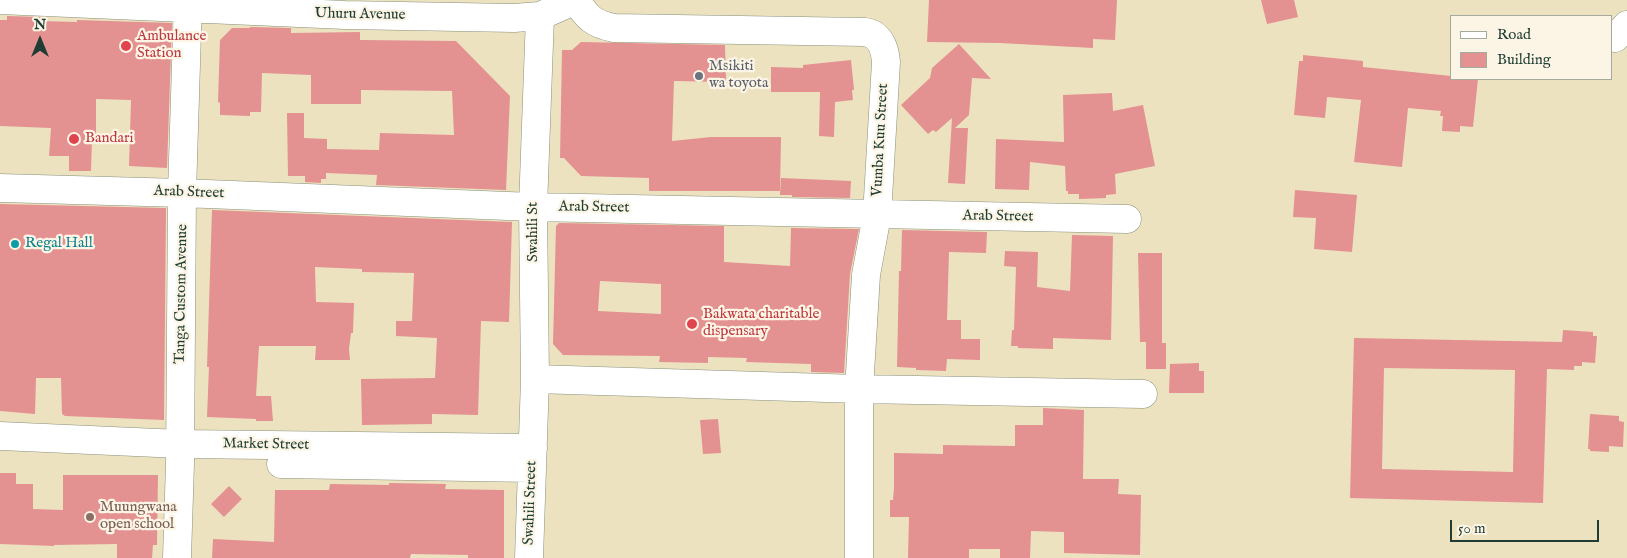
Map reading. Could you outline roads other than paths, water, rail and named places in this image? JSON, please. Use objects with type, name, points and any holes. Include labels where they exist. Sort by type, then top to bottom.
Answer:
[{"type":"street","name":"Uhuru Avenue","points":[[0,0],[345,7],[514,18],[540,16],[576,0]]},
{"type":"street","name":"Vumba Kuu Street","points":[[576,0],[585,16],[603,26],[614,28],[865,32],[874,35],[882,44],[886,62],[876,215],[866,275],[859,389],[859,558]]},
{"type":"street","name":"Tanga Custom Avenue","points":[[177,558],[180,453],[182,193],[188,5]]},
{"type":"street","name":"Swahili St","points":[[532,458],[536,379],[534,207],[540,16]]},
{"type":"street","name":"Arab Street","points":[[0,188],[534,207],[1127,219]]},
{"type":"street","points":[[536,379],[859,389],[1143,394]]},
{"type":"street","name":"Market Street","points":[[0,436],[180,453]]},
{"type":"street","name":"Market Street","points":[[0,454],[180,453],[532,458]]},
{"type":"street","name":"Swahili Street","points":[[529,558],[532,458]]},
{"type":"place","name":"Ambulance Station","points":[[126,46]]},
{"type":"place","name":"Msikiti wa toyota","points":[[699,76]]},
{"type":"place","name":"Bandari","points":[[74,139]]},
{"type":"place","name":"Regal Hall","points":[[15,244]]},
{"type":"place","name":"Bakwata charitable dispensary","points":[[692,324]]},
{"type":"place","name":"Muungwana open school","points":[[90,517]]}]
